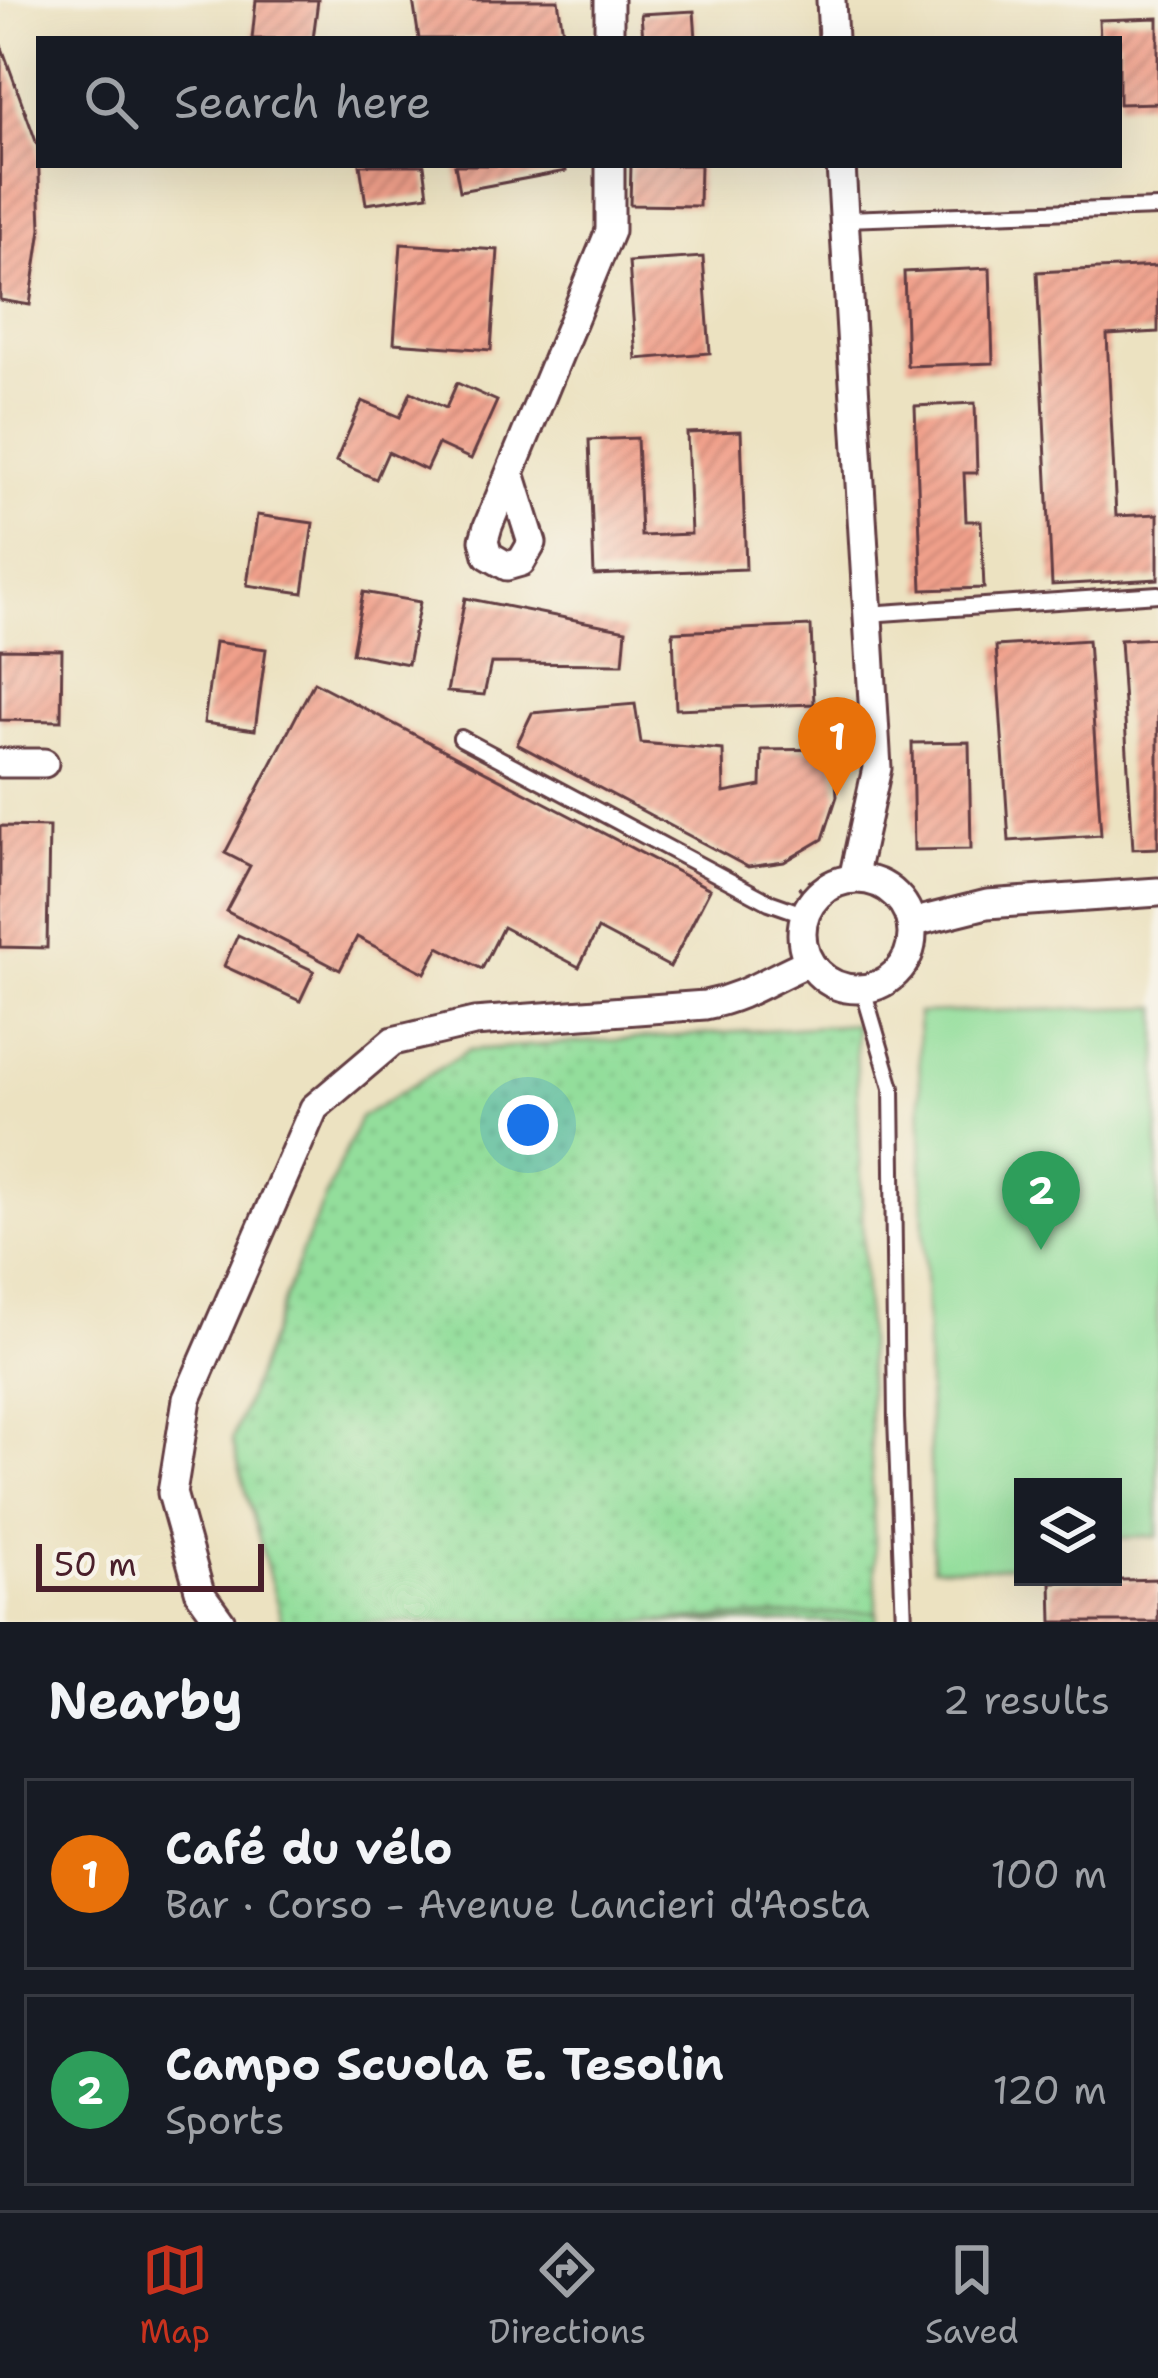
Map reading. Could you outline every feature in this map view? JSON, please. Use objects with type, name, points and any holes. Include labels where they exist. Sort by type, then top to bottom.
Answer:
[{"type":"street","points":[[609,0],[609,36]]},
{"type":"street","points":[[831,0],[833,36]]},
{"type":"street","points":[[511,476],[610,232],[610,168]]},
{"type":"street","points":[[841,168],[877,768],[853,878]]},
{"type":"street","points":[[0,763],[44,763]]},
{"type":"street","points":[[853,878],[879,883],[901,901],[912,942],[898,972],[863,989],[832,984],[809,962],[802,934],[806,915],[821,891],[853,878]]},
{"type":"street","points":[[910,923],[987,904],[1158,892]]},
{"type":"street","points":[[220,1622],[200,1593],[172,1493],[188,1399],[314,1108],[393,1041],[474,1022],[705,1005],[741,998],[809,962]]},
{"type":"lane","points":[[844,219],[1158,208]]},
{"type":"lane","points":[[867,614],[1158,594]]},
{"type":"lane","points":[[461,738],[769,902],[806,915]]},
{"type":"lane","points":[[863,989],[892,1088],[904,1622]]},
{"type":"green space","points":[[1158,1007],[1158,1537],[1122,1538],[1122,1478],[1014,1478],[1014,1565],[933,1567],[918,1013]]},
{"type":"green space","points":[[855,1024],[877,1612],[631,1622],[282,1622],[232,1440],[302,1251],[360,1118],[469,1050]]},
{"type":"green space","points":[[877,1612],[877,1622],[631,1622]]},
{"type":"building","points":[[256,0],[318,0],[313,36],[252,36]]},
{"type":"building","points":[[413,0],[558,0],[564,36],[419,36]]},
{"type":"building","points":[[694,11],[696,36],[643,36],[641,14]]},
{"type":"building","points":[[1158,18],[1158,103],[1122,104],[1122,36],[1100,36],[1099,20]]},
{"type":"building","points":[[1,45],[36,141],[41,229],[30,305],[0,300]]},
{"type":"building","points":[[360,168],[424,168],[428,195],[366,204]]},
{"type":"building","points":[[456,168],[566,168],[566,171],[460,191]]},
{"type":"building","points":[[631,168],[700,168],[699,206],[630,205]]},
{"type":"building","points":[[401,244],[498,250],[491,350],[394,343]]},
{"type":"building","points":[[703,257],[710,353],[636,359],[629,262]]},
{"type":"building","points":[[1158,266],[1158,332],[1107,335],[1116,516],[1158,514],[1158,579],[1052,585],[1037,272]]},
{"type":"building","points":[[990,268],[993,363],[907,366],[904,272]]},
{"type":"building","points":[[457,383],[497,401],[471,459],[438,444],[426,470],[388,452],[376,479],[336,461],[362,401],[400,417],[411,392],[446,408]]},
{"type":"building","points":[[975,403],[977,473],[964,473],[966,521],[981,521],[984,588],[922,590],[915,406]]},
{"type":"building","points":[[741,431],[746,569],[594,575],[589,440],[637,438],[641,536],[691,534],[687,433]]},
{"type":"building","points":[[257,515],[313,523],[303,593],[247,585]]},
{"type":"building","points":[[363,592],[420,602],[408,664],[352,653]]},
{"type":"building","points":[[465,598],[626,630],[623,664],[491,663],[484,695],[447,692]]},
{"type":"building","points":[[811,626],[814,704],[676,709],[673,632]]},
{"type":"building","points":[[1158,638],[1158,848],[1133,849],[1120,640]]},
{"type":"building","points":[[1088,640],[1101,835],[1009,841],[996,646]]},
{"type":"building","points":[[215,642],[266,649],[255,730],[204,723]]},
{"type":"building","points":[[0,649],[62,650],[61,721],[0,720]]},
{"type":"building","points":[[314,682],[710,889],[670,967],[598,929],[579,967],[503,927],[482,969],[439,947],[425,973],[357,937],[340,970],[226,911],[250,866],[225,853]]},
{"type":"building","points":[[635,704],[641,743],[723,750],[724,793],[761,786],[762,750],[834,749],[837,796],[823,839],[784,862],[748,867],[517,744],[532,713]]},
{"type":"building","points":[[969,742],[971,849],[914,850],[912,743]]},
{"type":"building","points":[[0,826],[49,827],[47,948],[0,947]]},
{"type":"building","points":[[238,935],[314,971],[300,1001],[224,966]]},
{"type":"building","points":[[1158,1579],[1158,1622],[1052,1622],[1051,1586],[1122,1586],[1122,1580]]},
{"type":"place","name":"Café du vélo","points":[[837,796]]},
{"type":"place","name":"Campo Scuola E. Tesolin","points":[[1041,1250]]}]
